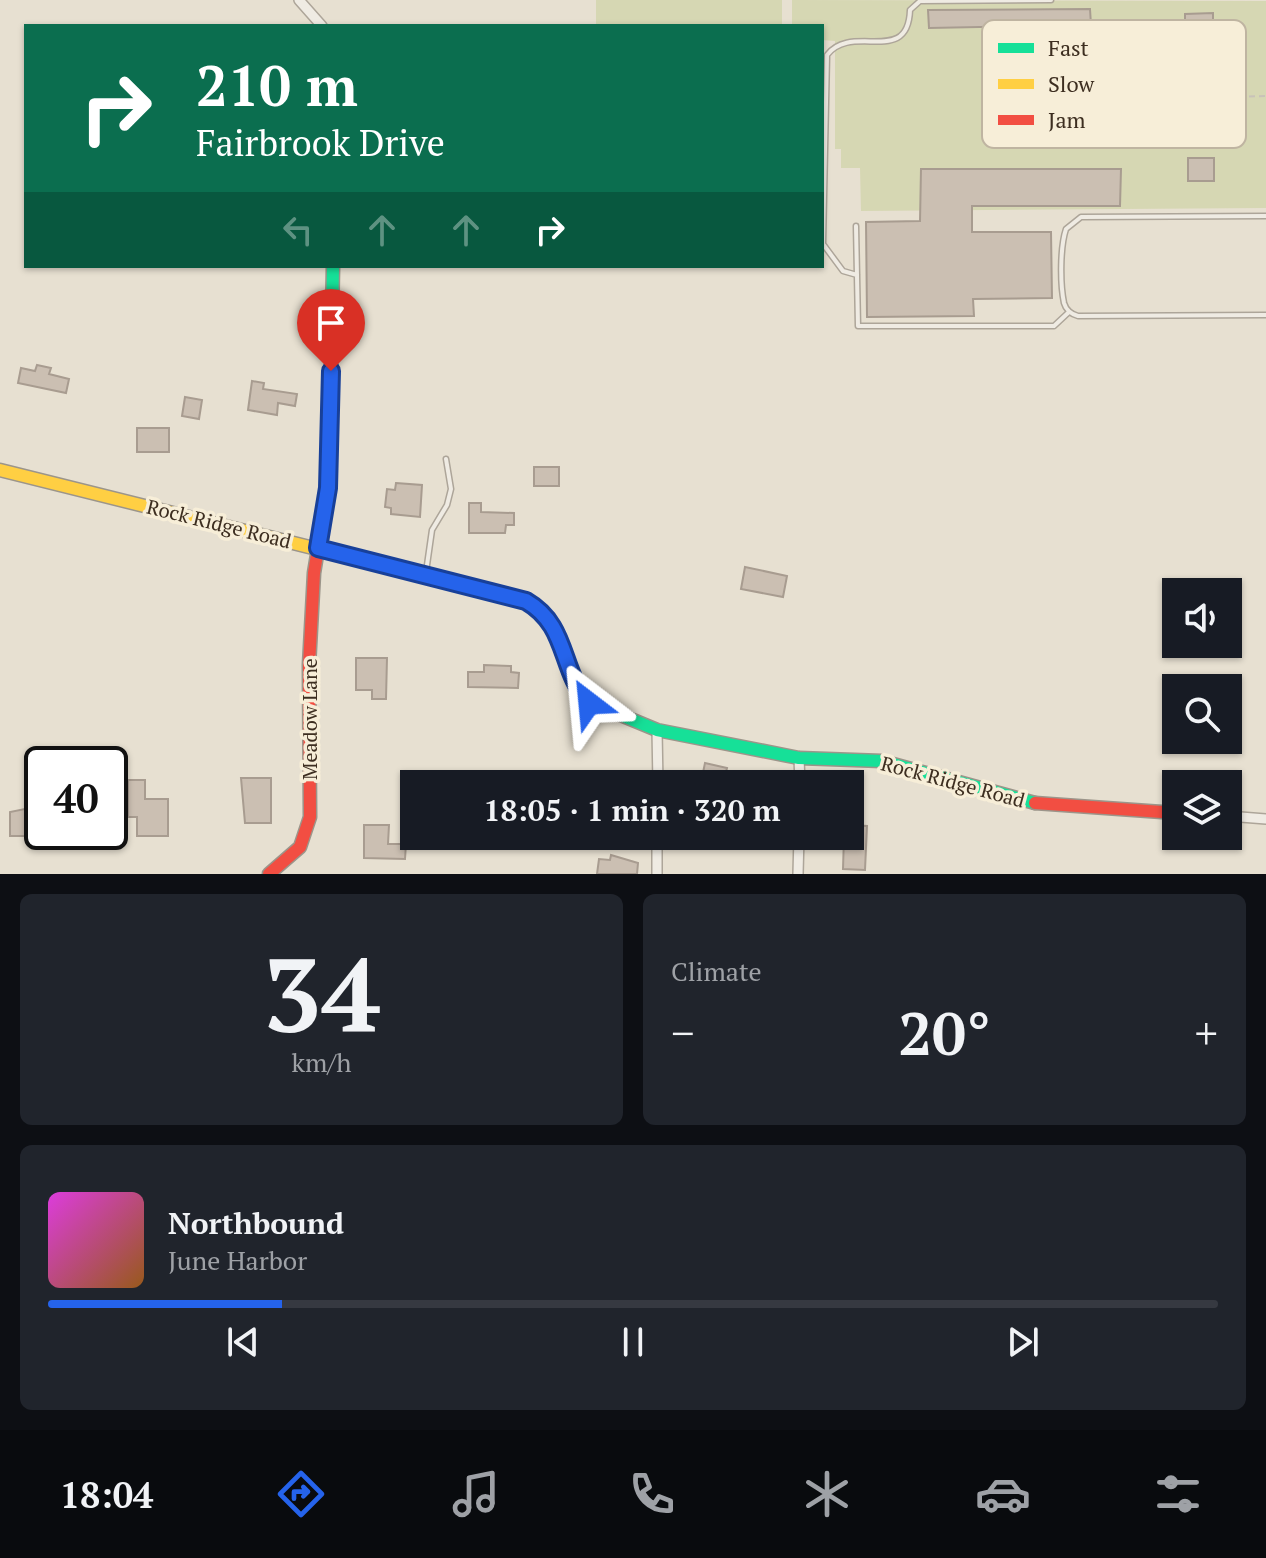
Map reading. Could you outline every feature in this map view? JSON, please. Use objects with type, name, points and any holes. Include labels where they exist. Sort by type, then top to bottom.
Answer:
[{"type":"street","points":[[299,0],[320,24]]},
{"type":"street","name":"Meadow Lane","points":[[269,874],[300,847],[310,817],[309,665],[318,548],[328,488],[333,268]]},
{"type":"street","name":"Rock Ridge Road","points":[[0,470],[526,601],[541,609],[556,629],[576,688],[589,703],[657,730],[799,758],[882,761],[1033,803],[1162,812]]},
{"type":"street","points":[[657,730],[658,770]]},
{"type":"street","points":[[799,758],[799,770]]},
{"type":"street","points":[[1242,817],[1266,819]]},
{"type":"street","points":[[657,850],[657,874]]},
{"type":"street","points":[[798,874],[799,850]]},
{"type":"lane","points":[[824,197],[827,55],[842,42],[889,41],[903,36],[909,27],[910,10],[920,1],[1051,0]]},
{"type":"lane","points":[[1266,216],[1075,220],[1064,235],[1064,303],[1069,312],[1078,316],[1266,315]]},
{"type":"lane","points":[[856,226],[858,326],[1054,326],[1069,312]]},
{"type":"lane","points":[[824,245],[843,271],[857,275]]},
{"type":"lane","points":[[425,575],[432,530],[447,505],[451,489],[446,459]]},
{"type":"path","points":[[1246,97],[1266,96]]},
{"type":"green space","points":[[596,0],[782,0],[782,24],[596,24]]},
{"type":"green space","points":[[792,0],[1266,1],[1266,208],[861,211],[860,168],[841,168],[841,149],[835,149],[835,41],[824,40],[824,24],[792,24]]},
{"type":"building","points":[[1090,9],[1091,20],[982,20],[982,27],[929,28],[928,10]]},
{"type":"building","points":[[1213,13],[1213,20],[1185,20],[1185,14]]},
{"type":"building","points":[[1188,158],[1214,158],[1214,181],[1188,181]]},
{"type":"building","points":[[921,169],[1121,169],[1120,206],[972,206],[972,232],[1051,232],[1052,298],[973,299],[974,316],[867,317],[866,222],[920,221]]},
{"type":"building","points":[[37,365],[51,368],[49,374],[69,379],[66,393],[18,383],[21,368],[35,371]]},
{"type":"building","points":[[252,381],[264,383],[263,389],[297,394],[295,406],[278,403],[277,415],[248,410]]},
{"type":"building","points":[[185,397],[202,400],[199,419],[182,416]]},
{"type":"building","points":[[137,428],[169,428],[169,452],[137,452]]},
{"type":"building","points":[[534,467],[559,467],[559,486],[534,486]]},
{"type":"building","points":[[396,483],[422,485],[420,517],[391,514],[391,508],[385,507],[387,489],[395,490]]},
{"type":"building","points":[[469,503],[481,503],[481,512],[514,513],[514,525],[506,525],[505,533],[469,533]]},
{"type":"building","points":[[745,567],[787,576],[783,597],[741,589]]},
{"type":"building","points":[[356,658],[387,658],[386,699],[372,699],[372,690],[356,690]]},
{"type":"building","points":[[484,665],[511,666],[511,672],[519,673],[518,688],[468,687],[468,672],[484,672]]},
{"type":"building","points":[[705,763],[727,768],[726,770],[704,770]]},
{"type":"building","points":[[241,778],[271,778],[271,823],[245,823]]},
{"type":"building","points":[[128,780],[145,780],[145,799],[168,799],[168,836],[137,836],[137,817],[128,817]]},
{"type":"building","points":[[24,809],[24,836],[10,836],[10,812]]},
{"type":"building","points":[[364,825],[389,825],[388,844],[400,844],[400,850],[406,850],[405,859],[364,858]]},
{"type":"building","points":[[864,826],[867,826],[865,870],[843,869],[844,850],[864,850]]},
{"type":"building","points":[[611,855],[638,863],[637,874],[597,874],[599,859],[610,860]]},
{"type":"traffic: fast","points":[[331,368],[333,268]]},
{"type":"traffic: fast","points":[[587,701],[657,730],[799,758],[882,761],[1035,803]]},
{"type":"traffic: slow","points":[[0,470],[526,601],[549,621],[578,689],[587,701]]},
{"type":"traffic: jam","points":[[269,874],[300,847],[310,817],[309,665],[314,573],[328,488],[331,368]]},
{"type":"traffic: jam","points":[[1035,803],[1162,812]]},
{"type":"route","points":[[331,371],[327,507],[318,548],[526,601],[541,609],[556,629],[576,688],[589,703]]}]
